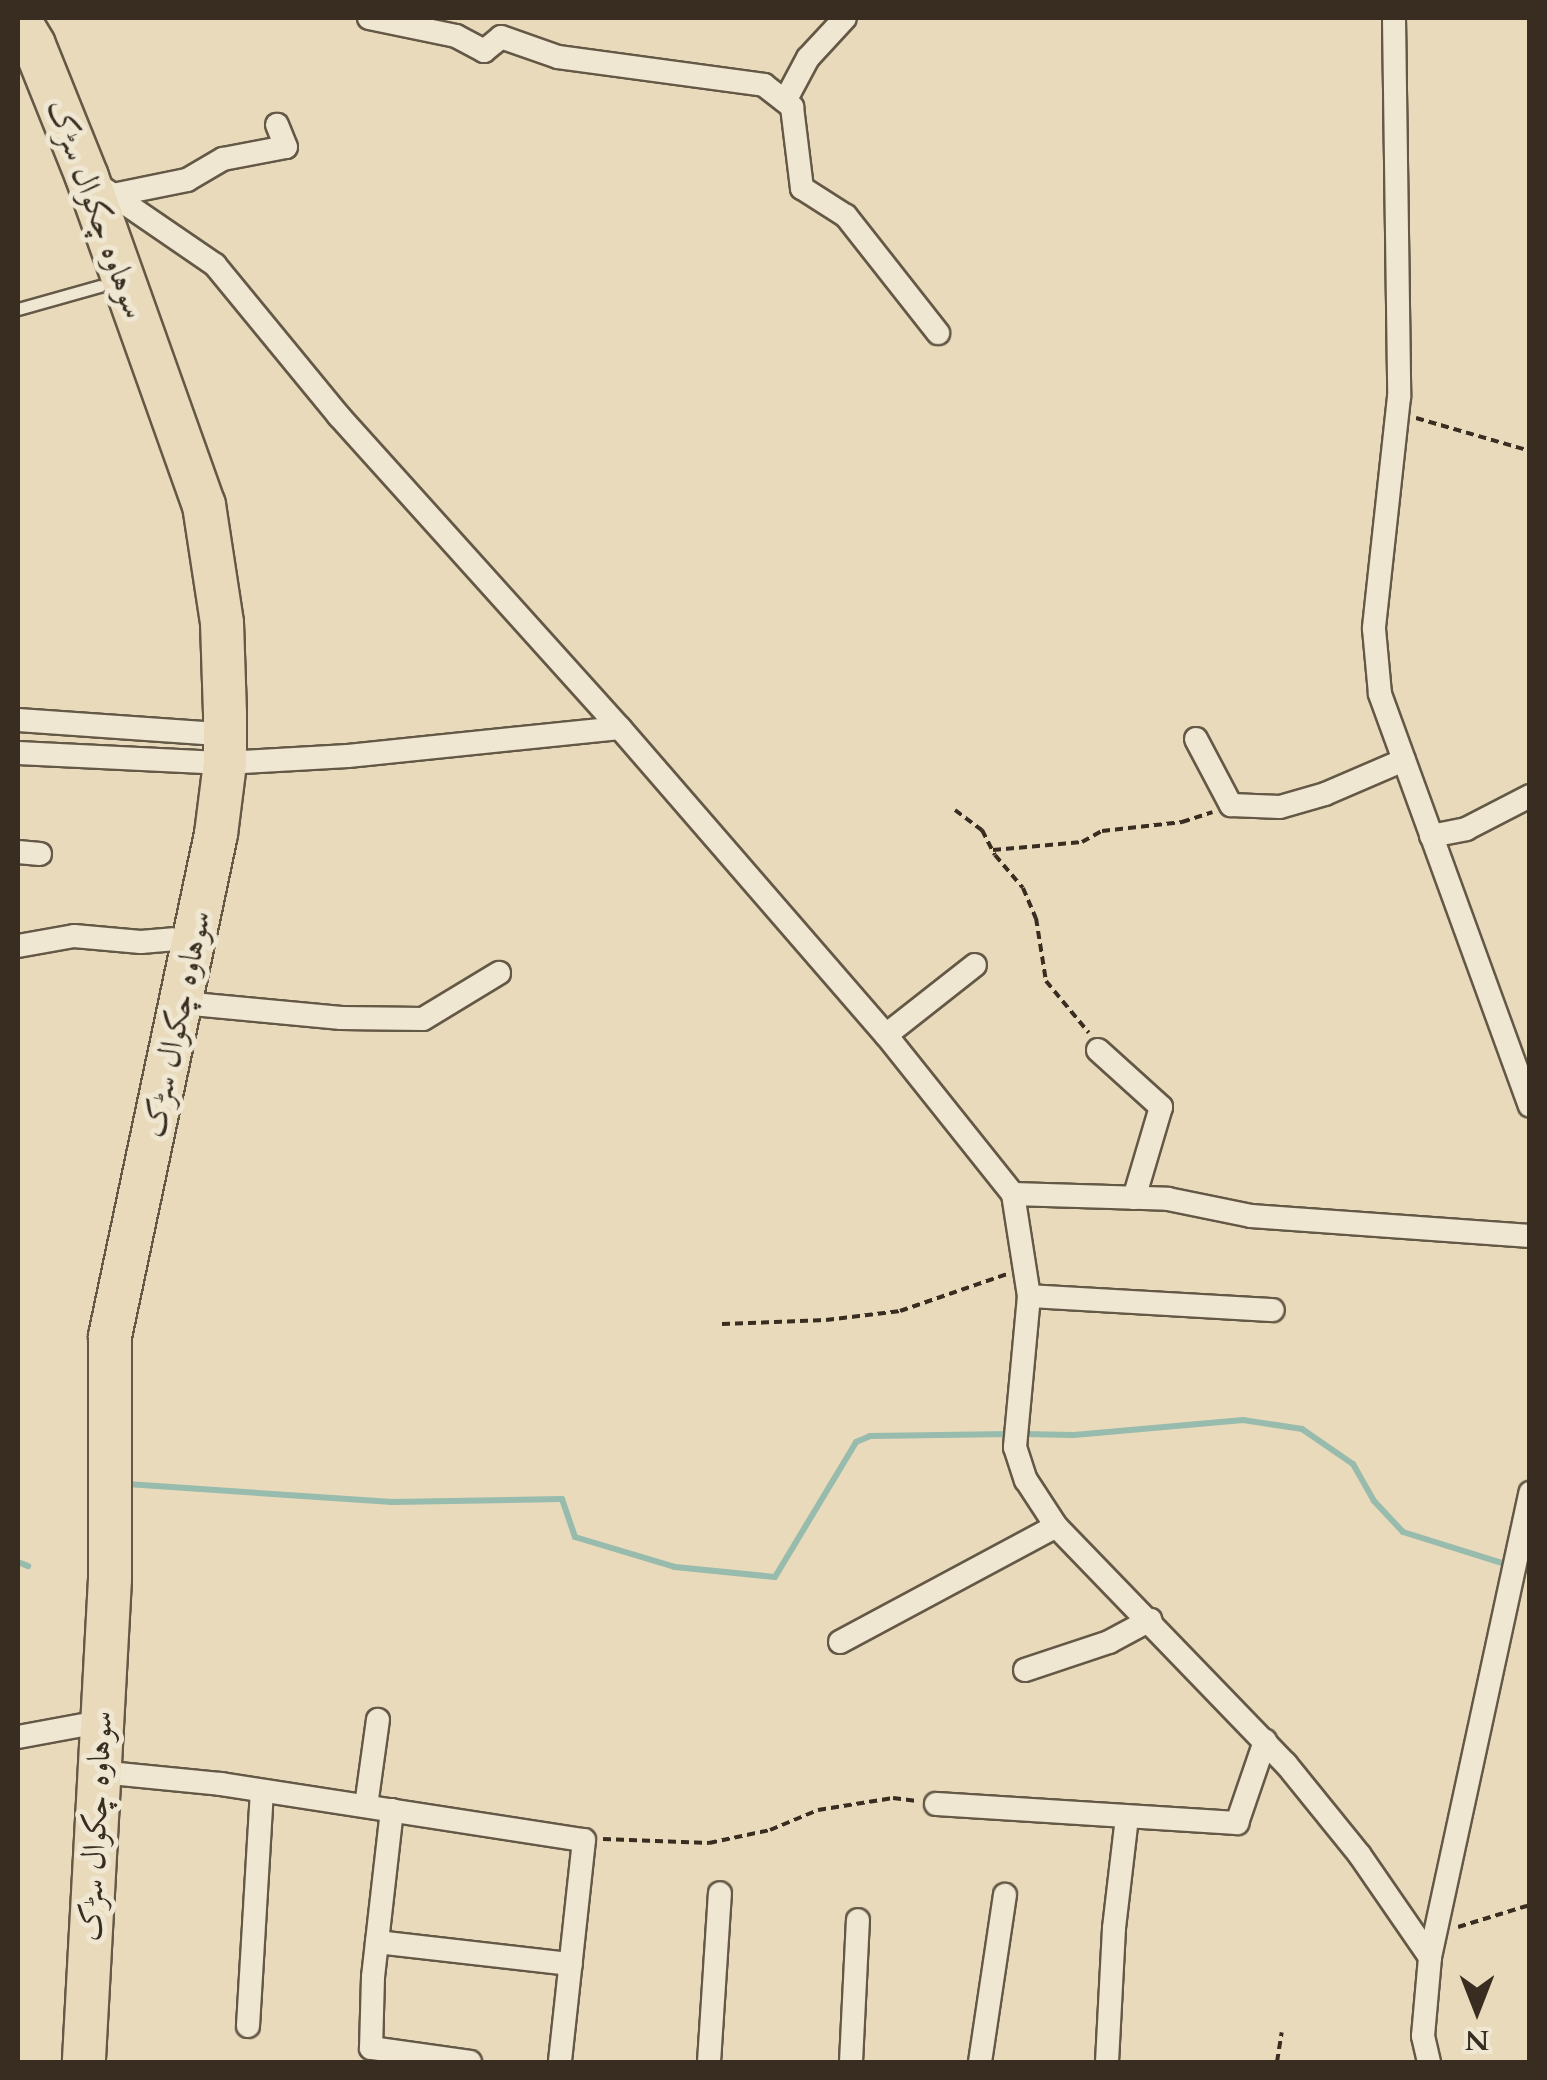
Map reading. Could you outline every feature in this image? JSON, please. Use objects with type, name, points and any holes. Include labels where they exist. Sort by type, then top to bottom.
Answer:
[{"type":"highway","name":"سوہاوہ چکوال سڑک","points":[[18,18],[100,186],[204,506],[222,623],[210,753],[216,834],[110,1336],[110,1579],[84,2062]]},
{"type":"highway","points":[[18,65],[178,512],[198,627],[210,753],[174,939],[88,1324],[82,1475],[90,1584],[63,2062]]},
{"type":"street","points":[[369,18],[456,36],[484,50],[501,38],[558,58],[764,85],[792,107],[802,188],[846,216],[938,333]]},
{"type":"street","points":[[785,101],[808,58],[845,18]]},
{"type":"street","points":[[1394,18],[1398,412],[1374,629],[1380,694],[1530,1106]]},
{"type":"street","points":[[100,186],[187,180],[223,160],[286,147],[277,125]]},
{"type":"street","points":[[100,186],[215,265],[339,416],[620,728],[886,1034],[1013,1194],[1029,1296],[1015,1447],[1026,1480],[1056,1526],[1264,1741],[1432,1945]]},
{"type":"street","points":[[18,720],[210,753]]},
{"type":"street","points":[[18,753],[348,756],[620,728]]},
{"type":"street","points":[[1196,738],[1232,805],[1280,807],[1324,794],[1404,760]]},
{"type":"street","points":[[1431,836],[1466,829],[1530,796]]},
{"type":"street","points":[[18,946],[74,936],[141,942],[174,939]]},
{"type":"street","points":[[886,1034],[974,965]]},
{"type":"street","points":[[182,1003],[423,1019],[500,972]]},
{"type":"street","points":[[1098,1050],[1161,1107],[1134,1198]]},
{"type":"street","points":[[1013,1194],[1168,1199],[1251,1216],[1530,1236]]},
{"type":"street","points":[[1029,1296],[1272,1310]]},
{"type":"street","points":[[1429,2062],[1423,2036],[1432,1945],[1530,1493]]},
{"type":"street","points":[[840,1642],[1056,1526]]},
{"type":"street","points":[[1025,1670],[1109,1642],[1150,1620]]},
{"type":"street","points":[[366,1806],[378,1720]]},
{"type":"street","points":[[18,1737],[82,1725]]},
{"type":"street","points":[[936,1804],[1237,1823],[1264,1741]]},
{"type":"street","points":[[98,1772],[262,1791],[584,1840],[560,2062]]},
{"type":"street","points":[[248,2026],[262,1791]]},
{"type":"street","points":[[392,1810],[370,2048],[470,2062]]},
{"type":"street","points":[[1107,2062],[1114,1928],[1127,1818]]},
{"type":"street","points":[[709,2062],[720,1892]]},
{"type":"street","points":[[980,2062],[1005,1894]]},
{"type":"street","points":[[852,2062],[858,1920]]},
{"type":"street","points":[[377,1942],[571,1964]]},
{"type":"lane","points":[[18,309],[100,286]]},
{"type":"path","points":[[1398,412],[1530,451]]},
{"type":"path","points":[[992,850],[1082,842],[1102,831],[1182,822],[1232,805]]},
{"type":"path","points":[[955,810],[982,830],[992,850],[1023,888],[1036,918],[1046,982],[1084,1024],[1098,1050]]},
{"type":"path","points":[[722,1324],[826,1320],[900,1312],[1026,1268]]},
{"type":"path","points":[[584,1840],[709,1843],[770,1830],[818,1810],[893,1798],[936,1804]]},
{"type":"path","points":[[1432,1945],[1530,1905]]},
{"type":"path","points":[[1277,2062],[1282,2032]]},
{"type":"waterway","points":[[1023,1434],[1074,1435],[1243,1420],[1302,1429],[1353,1464],[1374,1501],[1403,1532],[1508,1565]]},
{"type":"waterway","points":[[127,1484],[392,1502],[562,1499],[575,1537],[675,1567],[775,1577],[856,1442],[870,1436],[1011,1434]]},
{"type":"waterway","points":[[18,1562],[28,1566]]}]
